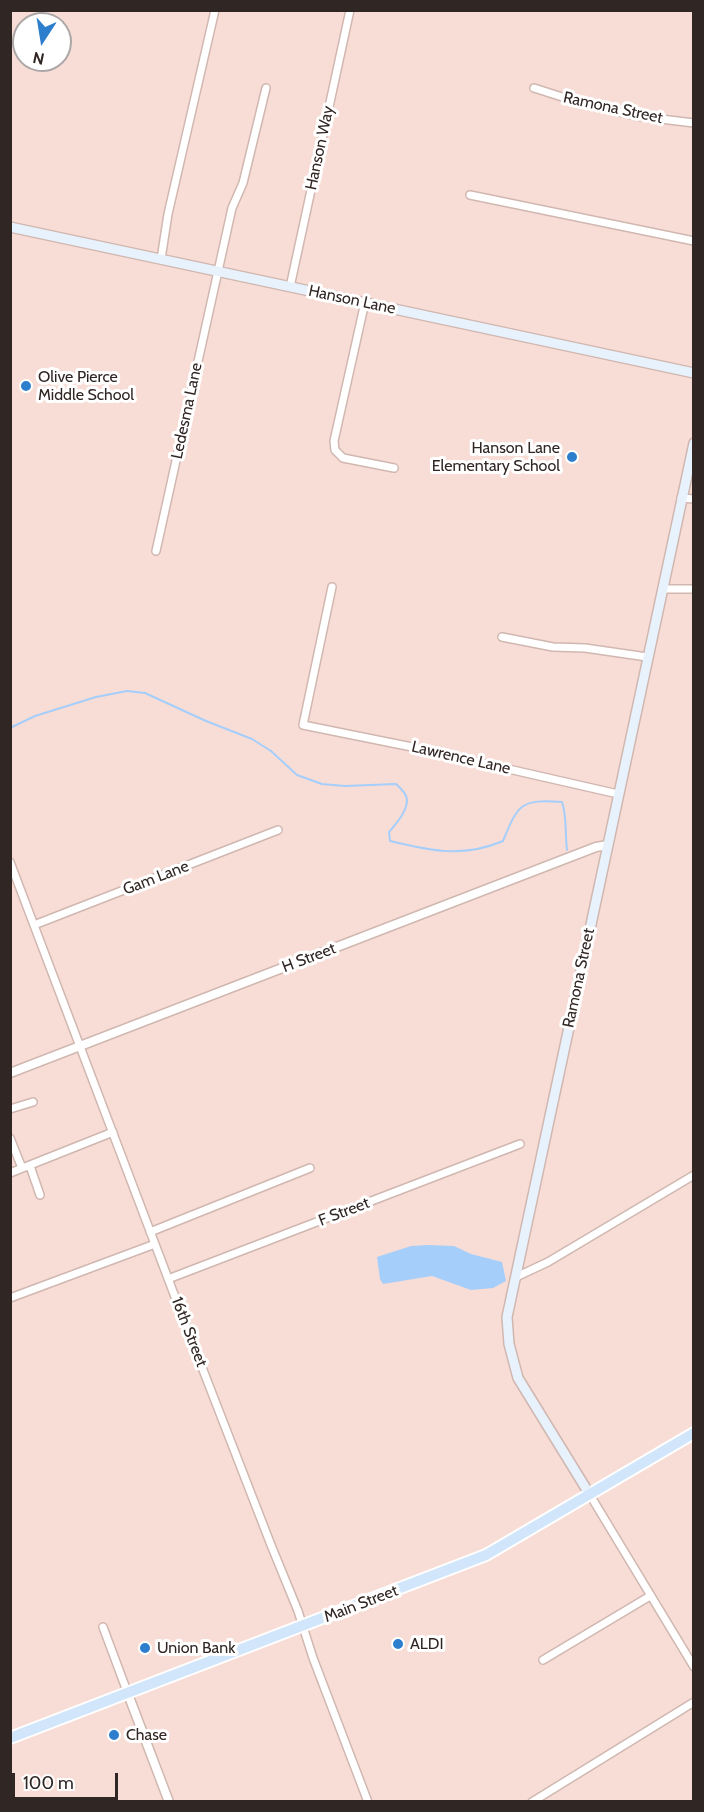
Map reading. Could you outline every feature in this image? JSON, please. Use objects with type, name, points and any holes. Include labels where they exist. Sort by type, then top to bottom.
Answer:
[{"type":"main road","name":"Hanson Lane","points":[[10,227],[693,373]]},
{"type":"main road","name":"Ramona Street","points":[[590,1495],[518,1378],[509,1344],[507,1317],[693,443]]},
{"type":"main road","name":"Main Street","points":[[10,1738],[486,1555],[693,1433]]},
{"type":"street","points":[[161,259],[168,214],[215,10]]},
{"type":"street","name":"Hanson Way","points":[[290,286],[350,10]]},
{"type":"street","name":"Ledesma Lane","points":[[156,551],[232,208],[243,183],[266,88]]},
{"type":"street","name":"Ramona Street","points":[[534,88],[581,104],[636,116],[693,123]]},
{"type":"street","points":[[470,195],[693,241]]},
{"type":"street","points":[[365,303],[334,441],[335,450],[342,458],[394,468]]},
{"type":"street","points":[[681,498],[693,499]]},
{"type":"street","name":"Lawrence Lane","points":[[332,587],[303,725],[412,747],[618,794]]},
{"type":"street","points":[[662,589],[693,589]]},
{"type":"street","points":[[502,637],[553,647],[585,648],[647,657]]},
{"type":"street","name":"Gam Lane","points":[[34,925],[278,830]]},
{"type":"street","name":"H Street","points":[[10,1073],[596,847],[608,845]]},
{"type":"street","name":"16th Street","points":[[10,862],[270,1545],[298,1611],[368,1802]]},
{"type":"street","points":[[10,1109],[33,1102]]},
{"type":"street","points":[[10,1173],[113,1132]]},
{"type":"street","points":[[10,1138],[40,1195]]},
{"type":"street","name":"F Street","points":[[168,1278],[520,1144]]},
{"type":"street","points":[[150,1232],[310,1168]]},
{"type":"street","points":[[516,1277],[548,1263],[693,1175]]},
{"type":"street","points":[[10,1298],[155,1244]]},
{"type":"street","points":[[590,1495],[693,1666]]},
{"type":"street","points":[[543,1660],[650,1596]]},
{"type":"street","points":[[103,1627],[169,1802]]},
{"type":"street","points":[[531,1802],[693,1702]]},
{"type":"water","points":[[411,1246],[454,1246],[471,1254],[502,1262],[506,1281],[493,1288],[471,1290],[432,1276],[383,1284],[380,1279],[377,1257]]},
{"type":"waterway","points":[[10,728],[35,716],[96,697],[127,691],[145,693],[252,739],[271,751],[297,775],[322,784],[345,786],[396,784],[404,792],[407,800],[402,815],[389,832],[390,841],[433,850],[474,850],[503,841],[513,819],[523,806],[548,801],[562,802],[564,807],[567,850]]},
{"type":"place","name":"Olive Pierce Middle School","points":[[26,386]]},
{"type":"place","name":"Hanson Lane Elementary School","points":[[572,457]]},
{"type":"place","name":"ALDI","points":[[398,1644]]},
{"type":"place","name":"Union Bank","points":[[145,1648]]},
{"type":"place","name":"Chase","points":[[114,1735]]}]
